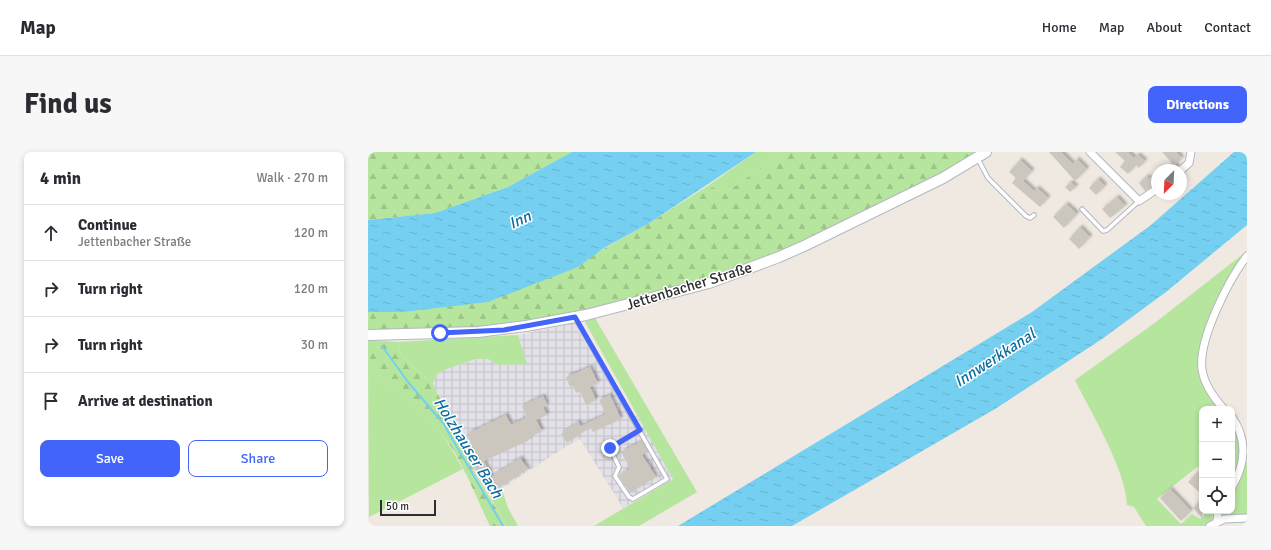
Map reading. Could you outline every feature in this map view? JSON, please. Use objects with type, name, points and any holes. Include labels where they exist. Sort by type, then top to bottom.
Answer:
[{"type":"street","name":"Jettenbacher Straße","points":[[368,335],[485,331],[526,326],[575,317],[709,283],[779,257],[930,184],[986,152]]},
{"type":"street","points":[[1090,152],[1139,201],[1151,193]]},
{"type":"street","points":[[1187,165],[1189,163],[1191,152]]},
{"type":"street","points":[[1221,406],[1214,398],[1205,382],[1202,370],[1202,355],[1206,339],[1221,301],[1238,268],[1247,256]]},
{"type":"street","points":[[1235,421],[1243,431],[1246,447],[1245,460],[1235,481]]},
{"type":"street","points":[[1217,521],[1218,514]]},
{"type":"street","points":[[1210,526],[1217,521],[1224,519],[1247,518]]},
{"type":"lane","points":[[977,158],[988,178],[1026,216],[1030,218],[1034,215]]},
{"type":"lane","points":[[1082,209],[1103,231],[1107,230],[1139,201]]},
{"type":"lane","points":[[575,317],[640,430],[668,479],[633,499],[629,497],[615,476],[619,467],[610,448],[640,430]]},
{"type":"shaded area","points":[[574,323],[630,419],[637,415],[673,479],[623,508],[580,439],[490,496],[474,471],[433,384],[436,375],[442,371],[475,359],[488,359],[498,365],[526,363],[518,335]]},
{"type":"green space","points":[[368,152],[572,152],[508,187],[435,213],[368,220]]},
{"type":"green space","points":[[756,152],[783,152],[724,194],[709,185]]},
{"type":"green space","points":[[783,152],[979,152],[931,181],[776,254],[720,275],[594,309],[505,325],[454,330],[368,332],[368,312],[403,312],[598,252],[648,224],[709,185],[724,194]]},
{"type":"green space","points":[[1247,251],[1247,254],[1230,278],[1200,366],[1220,406],[1199,406],[1199,469],[1197,467],[1157,499],[1181,524],[1192,514],[1200,519],[1206,514],[1213,514],[1212,521],[1207,526],[1146,526],[1134,507],[1127,505],[1121,475],[1107,442],[1075,380],[1156,322]]},
{"type":"green space","points":[[595,318],[697,492],[639,526],[594,526],[673,479],[585,322]]},
{"type":"green space","points":[[518,335],[527,364],[498,365],[488,359],[475,359],[442,371],[436,375],[433,384],[401,355],[398,342]]},
{"type":"green space","points":[[368,340],[398,342],[401,355],[433,384],[474,471],[505,523],[504,526],[490,526],[465,471],[441,432],[431,421],[391,386],[368,362]]},
{"type":"green space","points":[[368,362],[391,386],[437,427],[463,469],[369,517]]},
{"type":"green space","points":[[1235,427],[1244,448],[1235,474]]},
{"type":"green space","points":[[1247,461],[1247,515],[1222,517],[1222,514],[1235,514],[1235,487]]},
{"type":"green space","points":[[502,490],[508,508],[518,526],[504,526],[505,523],[490,496]]},
{"type":"water","name":"Inn","points":[[572,152],[756,152],[648,224],[604,248],[578,267],[488,302],[403,312],[368,312],[368,220],[435,213],[508,187]]},
{"type":"water","name":"Innwerkkanal","points":[[1234,152],[1247,152],[1247,225],[1166,292],[1102,339],[995,409],[792,526],[678,526],[1032,312],[1151,225],[1179,200],[1187,200],[1187,193]]},
{"type":"building","points":[[1049,152],[1061,152],[1073,164],[1077,159],[1087,169],[1075,181]]},
{"type":"building","points":[[1115,152],[1128,152],[1134,158],[1138,155],[1145,161],[1139,168],[1136,165],[1128,174],[1120,167],[1125,161]]},
{"type":"building","points":[[1162,152],[1176,152],[1182,158],[1176,164],[1171,164],[1172,163]]},
{"type":"building","points":[[1020,160],[1032,171],[1023,181],[1034,191],[1037,188],[1048,198],[1040,207],[1012,183],[1016,178],[1009,172]]},
{"type":"building","points":[[1147,176],[1149,179],[1151,177],[1151,188],[1145,191],[1139,183]]},
{"type":"building","points":[[1098,179],[1105,186],[1096,195],[1089,188]]},
{"type":"building","points":[[1071,182],[1076,187],[1070,192],[1065,187]]},
{"type":"building","points":[[1117,197],[1125,206],[1110,218],[1102,209]]},
{"type":"building","points":[[1066,204],[1077,214],[1064,228],[1053,217]]},
{"type":"building","points":[[1080,227],[1090,237],[1079,249],[1069,239]]},
{"type":"building","points":[[590,367],[598,383],[590,387],[596,400],[586,405],[580,391],[576,393],[573,385],[570,387],[566,377]]},
{"type":"building","points":[[610,395],[621,419],[593,432],[590,427],[567,443],[561,434],[578,422],[581,426],[606,414],[599,400]]},
{"type":"building","points":[[543,396],[547,405],[543,407],[547,415],[536,420],[542,431],[528,438],[529,440],[484,461],[491,477],[520,458],[528,469],[494,491],[484,475],[480,477],[465,448],[472,445],[467,434],[506,415],[511,425],[527,417],[522,406]]},
{"type":"building","points":[[642,441],[648,452],[642,455],[656,477],[630,493],[619,476],[630,468],[621,452]]},
{"type":"building","points":[[1199,471],[1199,492],[1188,482]]},
{"type":"building","points":[[1170,489],[1191,511],[1181,521],[1160,498]]},
{"type":"building","points":[[1199,502],[1199,514],[1202,514],[1202,518],[1193,508]]},
{"type":"waterway","name":"Holzhauser Bach","points":[[382,346],[408,382],[443,423],[503,526]]},
{"type":"route","points":[[440,333],[504,330],[575,317],[640,430],[610,448]]}]
